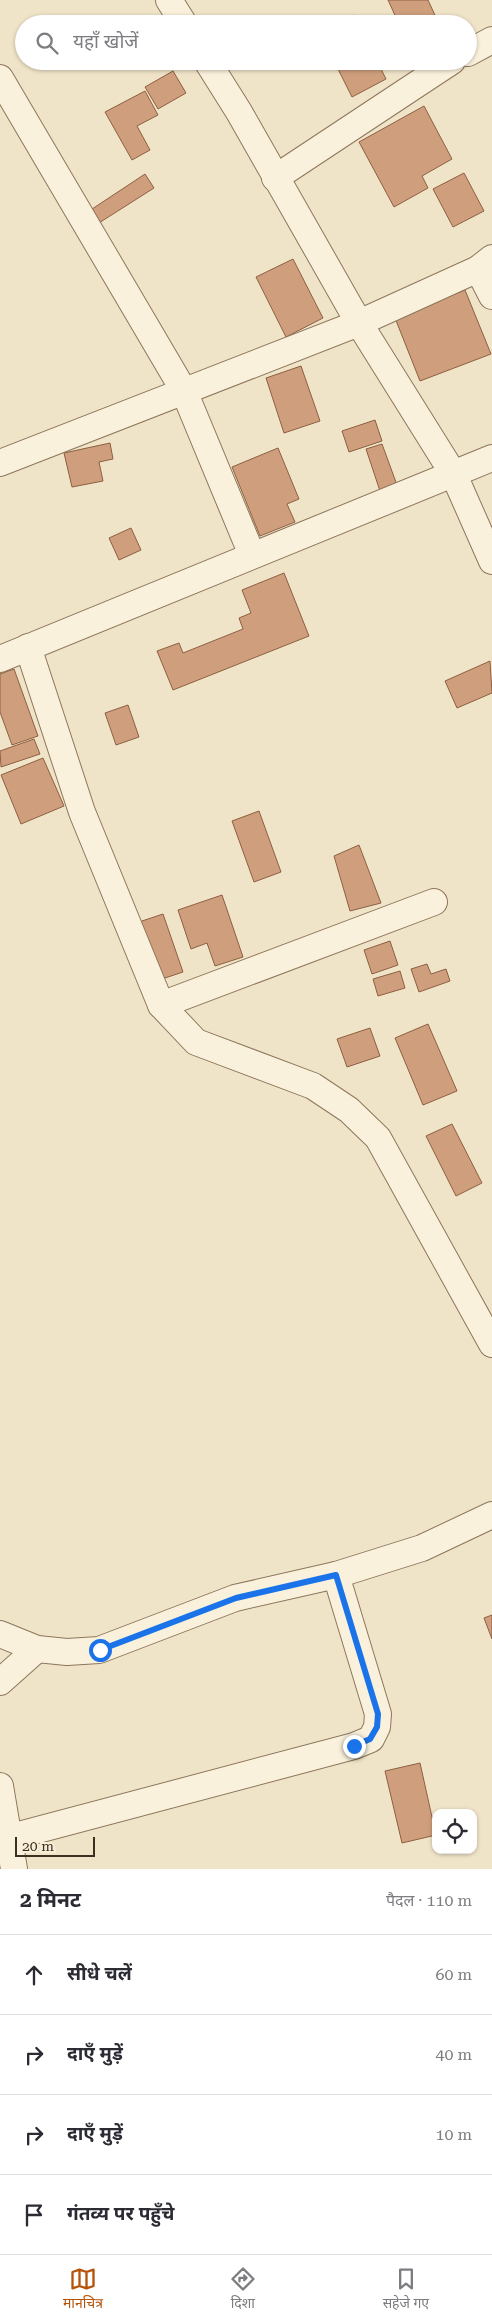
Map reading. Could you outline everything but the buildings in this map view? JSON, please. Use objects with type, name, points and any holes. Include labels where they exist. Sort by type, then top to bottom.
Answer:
[{"type":"street","points":[[477,48],[492,40]]},
{"type":"street","points":[[213,70],[239,112],[359,324],[454,474],[492,561]]},
{"type":"street","points":[[275,178],[438,70]]},
{"type":"street","points":[[0,78],[184,391],[252,555]]},
{"type":"street","points":[[0,463],[359,324],[485,264],[492,296]]},
{"type":"street","points":[[0,659],[492,458]]},
{"type":"street","points":[[28,648],[82,812],[161,1005],[196,1042],[312,1086],[349,1110],[378,1138],[492,1344]]},
{"type":"street","points":[[161,1005],[434,902]]},
{"type":"street","points":[[0,1634],[36,1649],[67,1652],[100,1650],[236,1598],[336,1575],[422,1548],[492,1515]]},
{"type":"street","points":[[4,1839],[344,1749],[370,1739],[377,1727],[378,1714],[336,1575]]},
{"type":"street","points":[[0,1682],[36,1649]]},
{"type":"street","points":[[0,1786],[4,1839],[14,1869]]},
{"type":"route","points":[[100,1650],[236,1598],[336,1575],[378,1714],[377,1727],[370,1739],[354,1746]]}]
